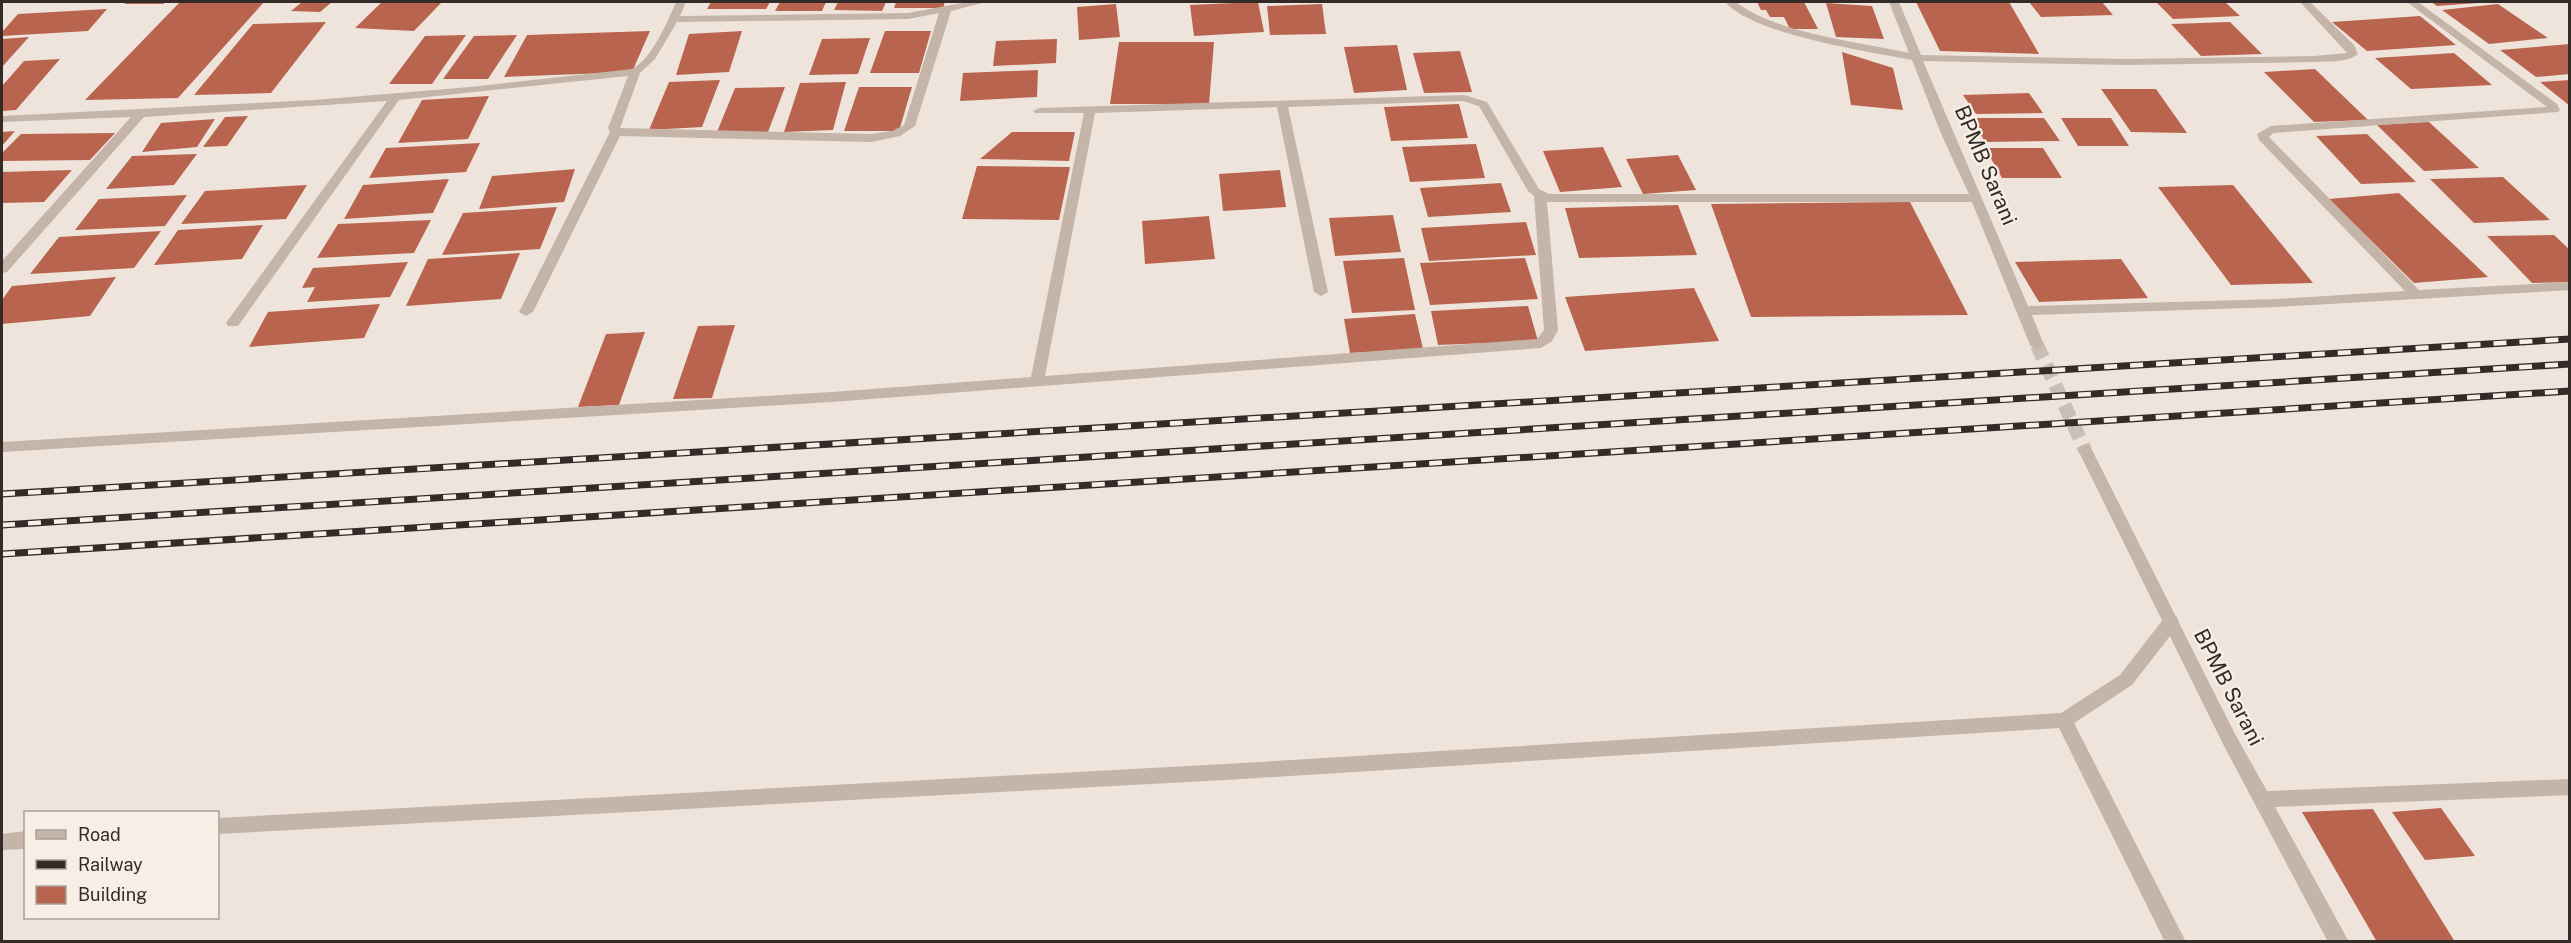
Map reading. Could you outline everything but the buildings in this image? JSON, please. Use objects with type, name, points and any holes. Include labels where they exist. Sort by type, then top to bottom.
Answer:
[{"type":"street","points":[[526,312],[616,132],[614,128],[635,72],[644,64],[675,19],[681,2]]},
{"type":"street","points":[[675,19],[908,16],[981,2]]},
{"type":"street","points":[[1730,2],[1740,10],[1778,28],[1916,58],[2186,61],[2314,59],[2345,57],[2353,54],[2350,46],[2304,2]]},
{"type":"street","name":"BPMB Sarani","points":[[1894,2],[2037,345]]},
{"type":"street","points":[[2412,2],[2553,106],[2554,110],[2271,130],[2263,134],[2263,138],[2416,295]]},
{"type":"street","points":[[616,132],[871,138],[893,136],[909,126],[946,9]]},
{"type":"street","points":[[2,119],[140,115],[519,86],[635,72]]},
{"type":"street","points":[[233,323],[397,95]]},
{"type":"street","points":[[1039,111],[1451,98],[1476,100],[1483,104],[1534,190],[1540,195],[1555,198],[1977,198]]},
{"type":"street","points":[[1282,104],[1321,292]]},
{"type":"street","points":[[1037,381],[1090,110]]},
{"type":"street","points":[[2,269],[140,115]]},
{"type":"street","points":[[2,447],[832,397],[1541,343],[1551,330],[1540,195]]},
{"type":"street","points":[[2022,310],[2278,303],[2570,286]]},
{"type":"street","name":"BPMB Sarani","points":[[2085,450],[2229,739],[2339,942]]},
{"type":"street","points":[[219,826],[1225,772],[2064,720],[2126,680],[2171,622]]},
{"type":"street","points":[[2064,720],[2176,942]]},
{"type":"street","points":[[2261,799],[2570,787]]},
{"type":"street","points":[[2,842],[24,840]]},
{"type":"tunnel","points":[[2037,345],[2085,450]]},
{"type":"railway","points":[[2,494],[2570,339]]},
{"type":"railway","points":[[2,525],[2570,364]]},
{"type":"railway","points":[[2,554],[2570,391]]}]
